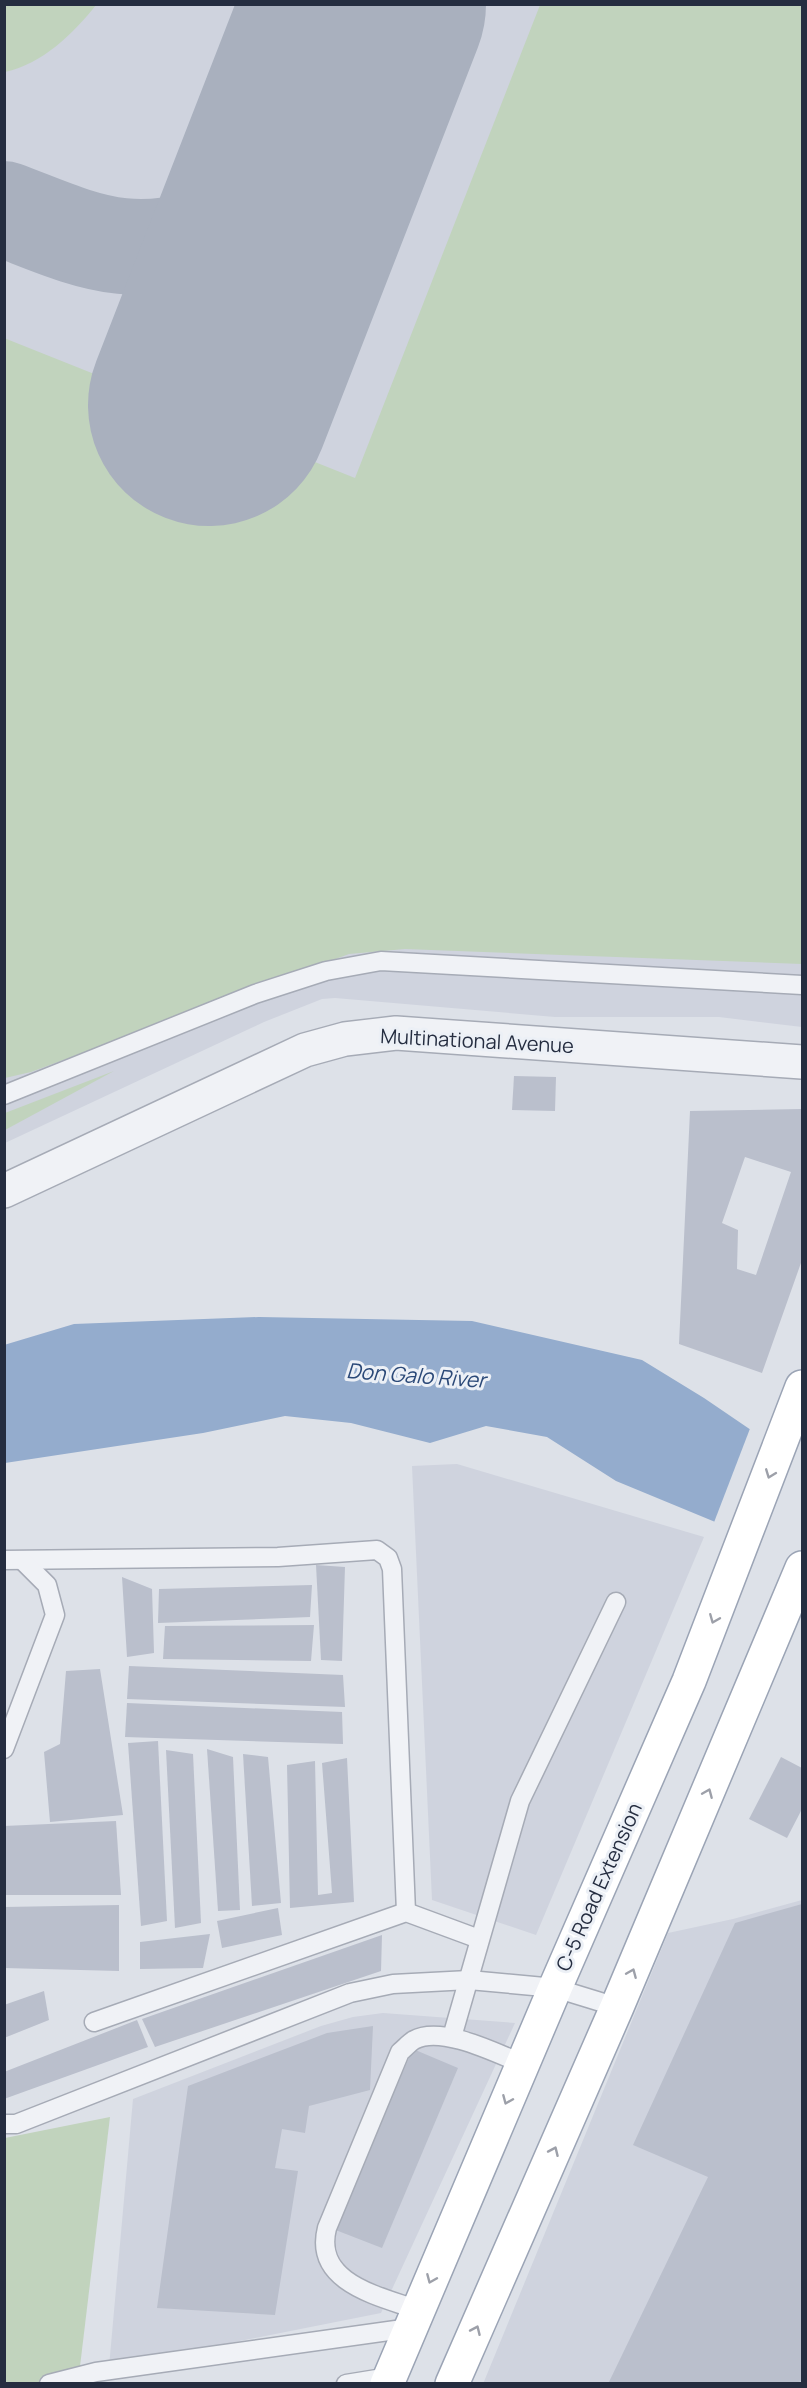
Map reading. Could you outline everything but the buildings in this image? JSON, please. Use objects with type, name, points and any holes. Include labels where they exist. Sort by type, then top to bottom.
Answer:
[{"type":"main road","name":"C-5 Road Extension","points":[[388,2380],[555,1988],[690,1681],[792,1420],[802,1387]]},
{"type":"main road","points":[[452,2384],[617,2007],[797,1582]]},
{"type":"street","name":"Multinational Avenue","points":[[4,1191],[305,1050],[345,1039],[396,1033],[802,1062]]},
{"type":"lane","points":[[4,1095],[255,994],[326,971],[381,961],[802,985]]},
{"type":"lane","points":[[4,1560],[278,1557],[377,1550],[388,1558],[392,1569],[406,1912]]},
{"type":"lane","points":[[4,1749],[55,1615],[47,1585],[23,1561]]},
{"type":"lane","points":[[452,2037],[520,1801],[616,1602]]},
{"type":"lane","points":[[94,2022],[406,1912],[479,1939]]},
{"type":"lane","points":[[4,2124],[16,2124],[350,1993],[393,1984],[469,1980],[555,1988],[617,2007]]},
{"type":"lane","points":[[414,2319],[343,2280],[330,2260],[323,2242],[400,2052],[414,2040],[426,2036],[452,2037],[523,2064]]},
{"type":"lane","points":[[49,2384],[96,2372],[414,2319]]},
{"type":"lane","points":[[346,2384],[388,2380]]},
{"type":"shaded area","points":[[4,5],[802,5],[802,1027],[719,1017],[555,1017],[335,998],[322,999],[264,1022],[5,1143]]},
{"type":"shaded area","points":[[457,1464],[704,1537],[536,1935],[432,1900],[412,1466]]},
{"type":"shaded area","points":[[802,1900],[802,2383],[483,2384],[668,1933],[733,1919]]},
{"type":"shaded area","points":[[383,2013],[515,2023],[381,2313],[109,2367],[133,2099],[321,2026],[353,2017]]},
{"type":"green space","points":[[4,5],[96,5],[67,37],[44,55],[19,68],[5,72]]},
{"type":"green space","points":[[540,5],[802,5],[802,964],[405,949],[349,954],[31,1072],[5,1078],[4,338],[355,478]]},
{"type":"green space","points":[[114,1071],[5,1130],[5,1113]]},
{"type":"green space","points":[[110,2117],[78,2383],[5,2384],[5,2138]]},
{"type":"water","name":"Don Galo River","points":[[259,1317],[472,1321],[642,1360],[751,1430],[800,1557],[616,1481],[547,1437],[486,1426],[430,1443],[351,1423],[285,1416],[203,1433],[5,1463],[4,1345],[74,1324]]},
{"type":"pier","points":[[751,1426],[802,1450],[802,1562],[713,1525]]},
{"type":"taxiway","points":[[4,209],[62,231],[107,244],[160,246],[193,238],[223,224],[249,205],[272,181],[293,154],[330,94]]},
{"type":"runway","points":[[209,405],[365,4]]}]
